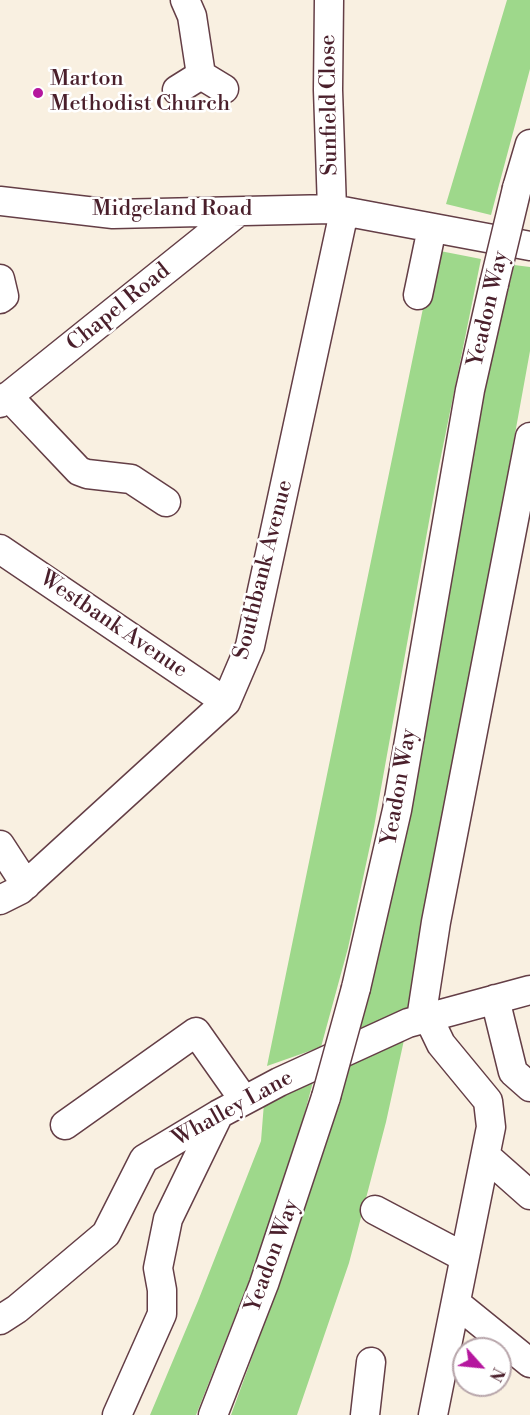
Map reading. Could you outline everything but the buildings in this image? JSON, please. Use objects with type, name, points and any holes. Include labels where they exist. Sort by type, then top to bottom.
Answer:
[{"type":"street","points":[[177,90],[213,82],[185,0]]},
{"type":"street","name":"Sunfield Close","points":[[330,0],[328,90],[338,210]]},
{"type":"street","name":"Yeadon Way","points":[[213,1415],[264,1284],[326,1097],[356,988],[397,810],[462,433],[494,284],[530,144]]},
{"type":"street","name":"Midgeland Road","points":[[0,201],[113,214],[238,212],[274,209],[338,210],[530,246]]},
{"type":"street","name":"Southbank Avenue","points":[[0,900],[26,885],[226,702],[250,645],[338,210]]},
{"type":"street","name":"Chapel Road","points":[[4,400],[238,212]]},
{"type":"street","points":[[418,295],[432,228]]},
{"type":"street","points":[[0,279],[4,296],[0,299]]},
{"type":"street","points":[[4,400],[79,471],[131,479],[166,502]]},
{"type":"street","points":[[433,1415],[491,1127],[488,1101],[441,1044],[425,1018],[436,922],[524,494],[530,437]]},
{"type":"street","name":"Westbank Avenue","points":[[0,549],[226,702]]},
{"type":"street","points":[[0,845],[26,885]]},
{"type":"street","name":"Whalley Lane","points":[[0,1320],[17,1309],[106,1234],[144,1159],[219,1114],[279,1082],[408,1023],[530,990]]},
{"type":"street","points":[[495,999],[513,1072],[530,1087]]},
{"type":"street","points":[[65,1125],[196,1032],[244,1101]]},
{"type":"street","points":[[117,1415],[162,1314],[162,1290],[158,1268],[168,1219],[219,1114]]},
{"type":"street","points":[[486,1156],[530,1195]]},
{"type":"street","points":[[375,1210],[464,1257]]},
{"type":"street","points":[[456,1303],[530,1364]]},
{"type":"street","points":[[365,1415],[371,1362]]},
{"type":"green space","points":[[507,0],[530,0],[530,69],[491,215],[446,204]]},
{"type":"green space","points":[[435,250],[481,259],[439,466],[374,827],[348,948],[321,1047],[267,1066]]},
{"type":"green space","points":[[514,265],[530,267],[530,351],[410,1013],[358,1035],[390,902],[466,483],[487,379]]},
{"type":"green space","points":[[406,1031],[386,1122],[349,1263],[297,1415],[231,1415],[284,1270],[353,1056]]},
{"type":"green space","points":[[314,1078],[298,1138],[253,1271],[196,1415],[150,1415],[261,1141],[264,1103]]},
{"type":"place","name":"Marton Methodist Church","points":[[38,93]]}]
